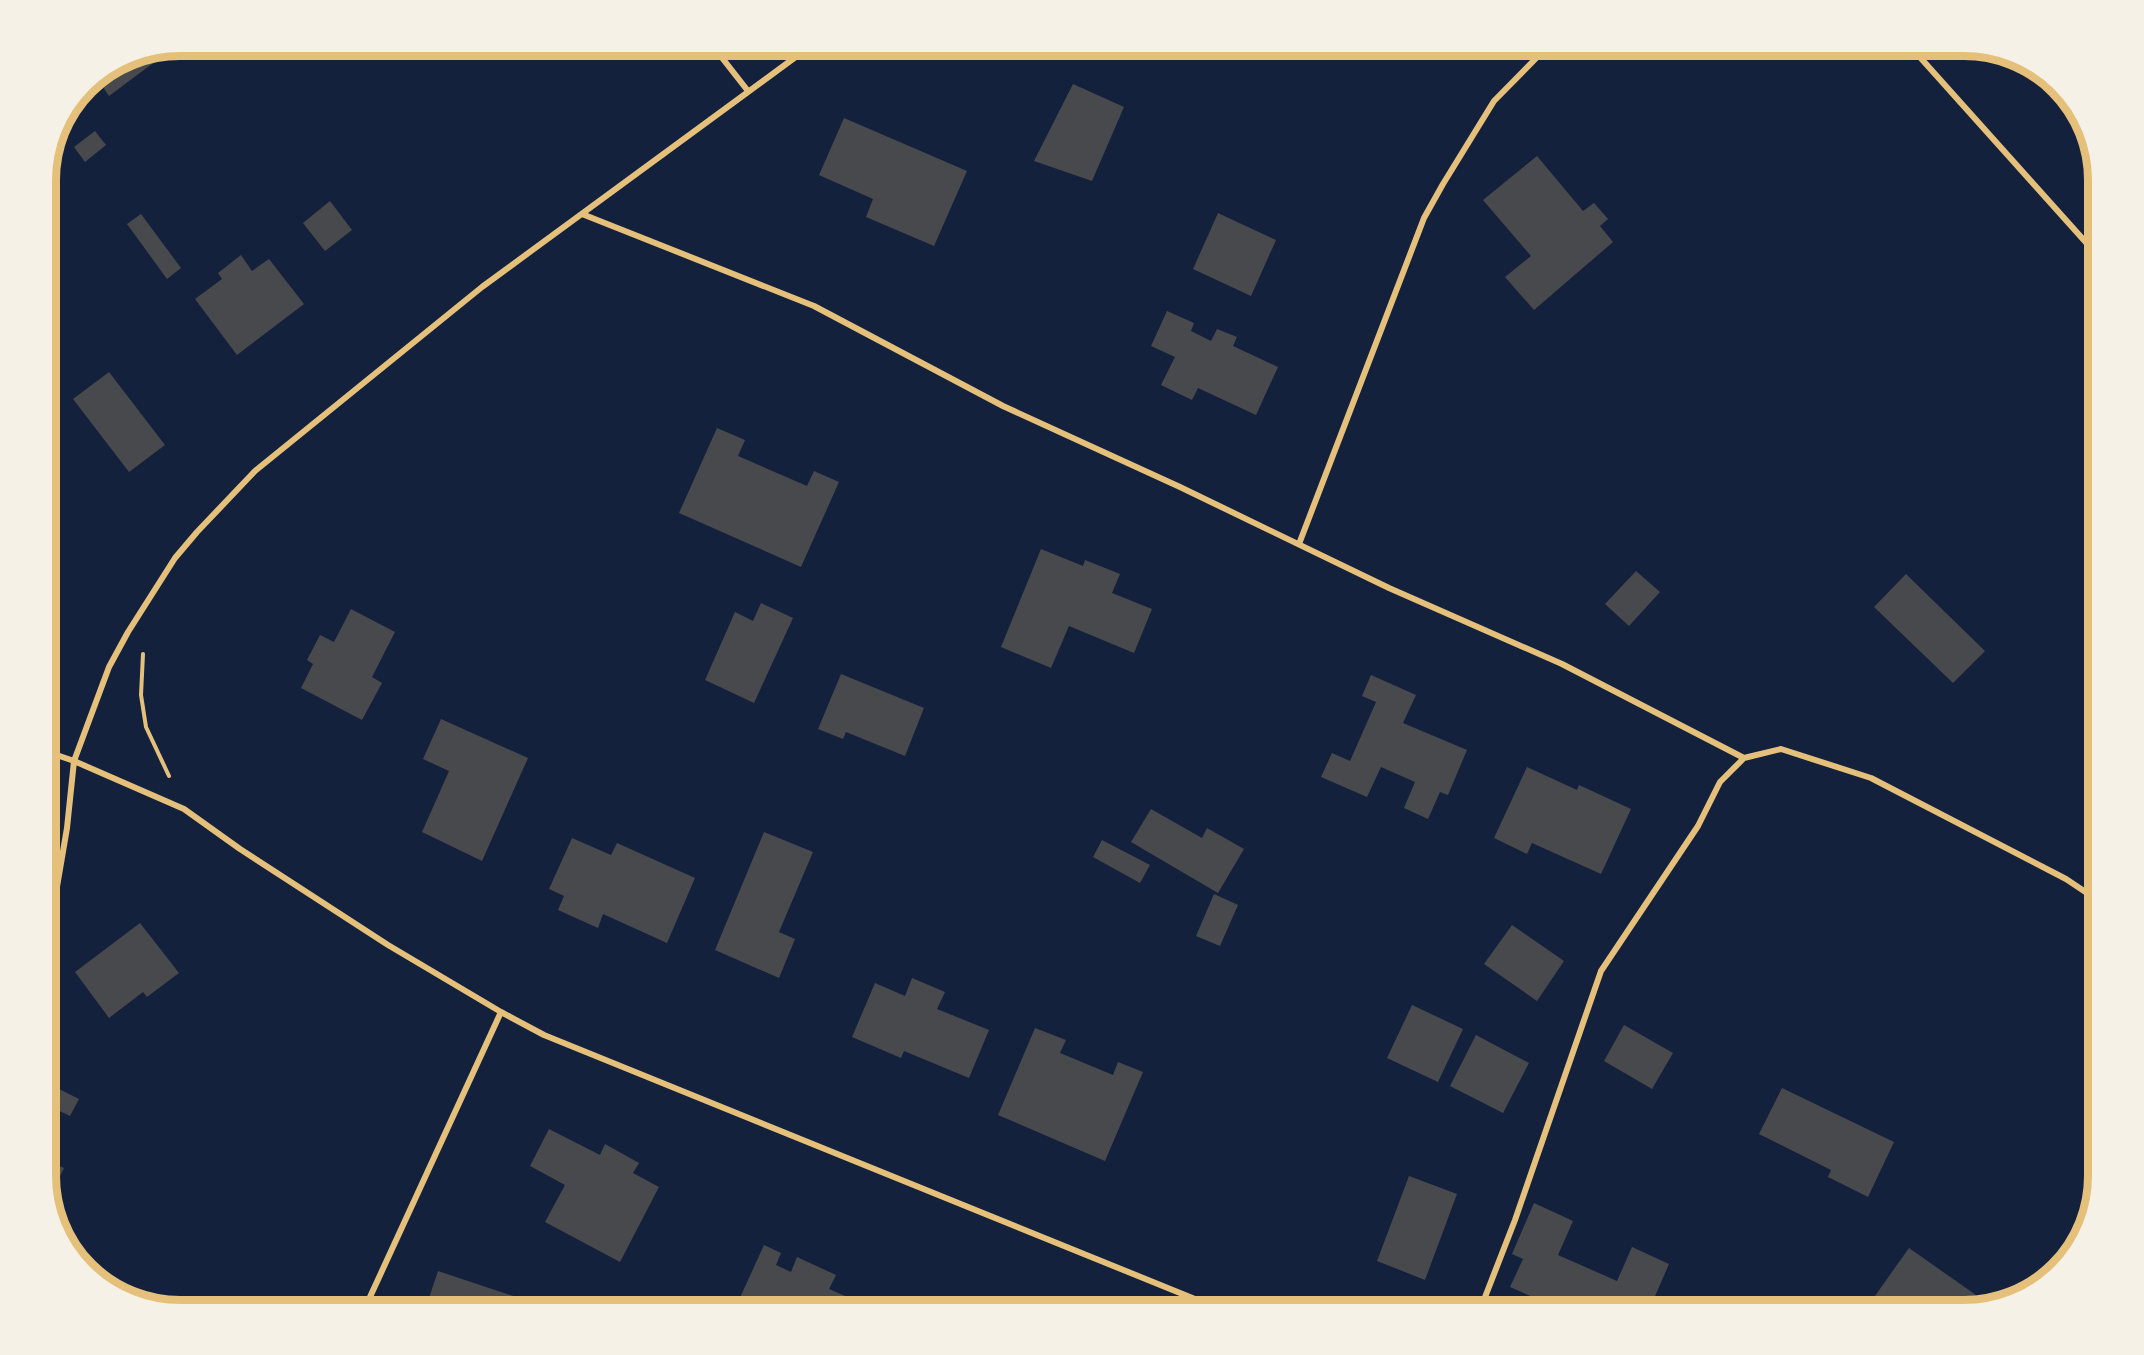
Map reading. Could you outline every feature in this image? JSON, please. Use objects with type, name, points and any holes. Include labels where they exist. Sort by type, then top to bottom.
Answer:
[{"type":"street","points":[[721,56],[748,91]]},
{"type":"street","points":[[56,890],[67,828],[74,761],[109,667],[128,632],[175,558],[197,532],[255,471],[482,287],[797,56]]},
{"type":"street","points":[[1299,544],[1424,218],[1494,101],[1538,56]]},
{"type":"street","points":[[1919,56],[2088,244]]},
{"type":"street","points":[[582,214],[814,306],[1003,406],[1389,588],[1562,664],[1744,758]]},
{"type":"street","points":[[1484,1300],[1515,1220],[1601,971],[1698,826],[1720,782],[1744,758],[1780,749],[1871,778],[2066,879],[2088,894]]},
{"type":"street","points":[[56,755],[184,809],[240,849],[388,945],[544,1035],[1197,1300]]},
{"type":"street","points":[[369,1300],[501,1012]]},
{"type":"path","points":[[144,643],[141,696],[146,727],[184,809]]},
{"type":"building","points":[[161,57],[109,96],[101,84],[104,81],[125,68]]},
{"type":"building","points":[[1073,84],[1124,107],[1092,181],[1034,161]]},
{"type":"building","points":[[844,118],[967,171],[934,246],[866,217],[873,199],[819,175]]},
{"type":"building","points":[[95,131],[106,145],[85,162],[74,147]]},
{"type":"building","points":[[1537,156],[1583,211],[1594,203],[1608,219],[1600,226],[1613,242],[1534,310],[1505,277],[1531,256],[1483,200]]},
{"type":"building","points":[[330,201],[352,230],[325,251],[303,223]]},
{"type":"building","points":[[1218,213],[1276,240],[1251,296],[1193,269]]},
{"type":"building","points":[[141,214],[181,268],[167,279],[127,224]]},
{"type":"building","points":[[241,255],[252,271],[269,259],[304,304],[237,355],[195,299],[222,279],[218,273]]},
{"type":"building","points":[[1167,311],[1194,323],[1191,331],[1211,341],[1217,329],[1237,337],[1233,346],[1278,367],[1256,415],[1198,388],[1192,400],[1161,385],[1175,357],[1151,346]]},
{"type":"building","points":[[109,372],[165,445],[129,472],[73,399]]},
{"type":"building","points":[[717,428],[745,440],[738,456],[807,486],[814,471],[839,482],[801,567],[679,513]]},
{"type":"building","points":[[1041,549],[1083,566],[1085,560],[1120,574],[1112,593],[1152,609],[1134,653],[1069,626],[1051,668],[1001,647]]},
{"type":"building","points":[[1636,571],[1660,592],[1629,626],[1605,604]]},
{"type":"building","points":[[1906,574],[1985,651],[1953,683],[1874,607]]},
{"type":"building","points":[[761,603],[793,618],[754,703],[705,680],[735,612],[753,621]]},
{"type":"building","points":[[351,609],[395,632],[372,677],[382,683],[362,720],[301,688],[313,664],[307,660],[320,635],[334,642]]},
{"type":"building","points":[[841,674],[924,708],[905,756],[846,732],[843,739],[818,729]]},
{"type":"building","points":[[1371,675],[1416,695],[1403,723],[1467,750],[1448,795],[1440,792],[1428,819],[1404,808],[1415,782],[1381,767],[1367,797],[1321,777],[1332,753],[1350,761],[1376,702],[1362,696]]},
{"type":"building","points":[[441,719],[528,758],[482,861],[422,832],[449,771],[423,759]]},
{"type":"building","points":[[1527,767],[1577,790],[1579,785],[1631,809],[1601,874],[1532,843],[1527,854],[1494,838]]},
{"type":"building","points":[[1151,809],[1202,838],[1207,828],[1244,849],[1218,893],[1131,842]]},
{"type":"building","points":[[764,832],[813,852],[779,932],[795,939],[779,978],[715,950]]},
{"type":"building","points":[[572,838],[611,855],[617,843],[695,878],[667,943],[603,914],[598,928],[558,910],[564,896],[549,889]]},
{"type":"building","points":[[1102,840],[1150,865],[1140,883],[1093,857]]},
{"type":"building","points":[[1214,894],[1238,905],[1220,946],[1196,936]]},
{"type":"building","points":[[140,923],[179,973],[147,997],[143,992],[109,1018],[75,972]]},
{"type":"building","points":[[1512,925],[1564,961],[1537,1001],[1484,964]]},
{"type":"building","points":[[912,978],[945,992],[937,1009],[989,1030],[969,1078],[904,1051],[901,1058],[852,1037],[875,983],[905,996]]},
{"type":"building","points":[[1412,1005],[1463,1029],[1438,1082],[1387,1058]]},
{"type":"building","points":[[1624,1025],[1673,1053],[1652,1089],[1604,1061]]},
{"type":"building","points":[[1035,1028],[1066,1040],[1060,1053],[1113,1075],[1118,1062],[1143,1072],[1105,1161],[998,1115]]},
{"type":"building","points":[[1476,1035],[1529,1063],[1503,1113],[1450,1086]]},
{"type":"building","points":[[56,1088],[79,1099],[70,1116],[56,1109]]},
{"type":"building","points":[[1782,1088],[1894,1142],[1868,1197],[1828,1177],[1831,1170],[1759,1134]]},
{"type":"building","points":[[549,1129],[600,1155],[605,1144],[639,1163],[633,1173],[659,1187],[620,1262],[545,1222],[565,1185],[530,1166]]},
{"type":"building","points":[[56,1150],[60,1152],[56,1162]]},
{"type":"building","points":[[56,1164],[64,1168],[56,1184]]},
{"type":"building","points":[[1409,1176],[1457,1194],[1425,1280],[1377,1261]]},
{"type":"building","points":[[1534,1203],[1573,1221],[1558,1255],[1617,1281],[1632,1247],[1669,1264],[1653,1300],[1539,1300],[1510,1287],[1523,1259],[1512,1254]]},
{"type":"building","points":[[764,1245],[781,1253],[776,1265],[791,1272],[797,1257],[836,1275],[829,1289],[854,1300],[739,1300]]},
{"type":"building","points":[[1909,1248],[1976,1295],[1973,1299],[1964,1300],[1872,1300]]},
{"type":"building","points":[[438,1271],[525,1300],[428,1300]]}]
